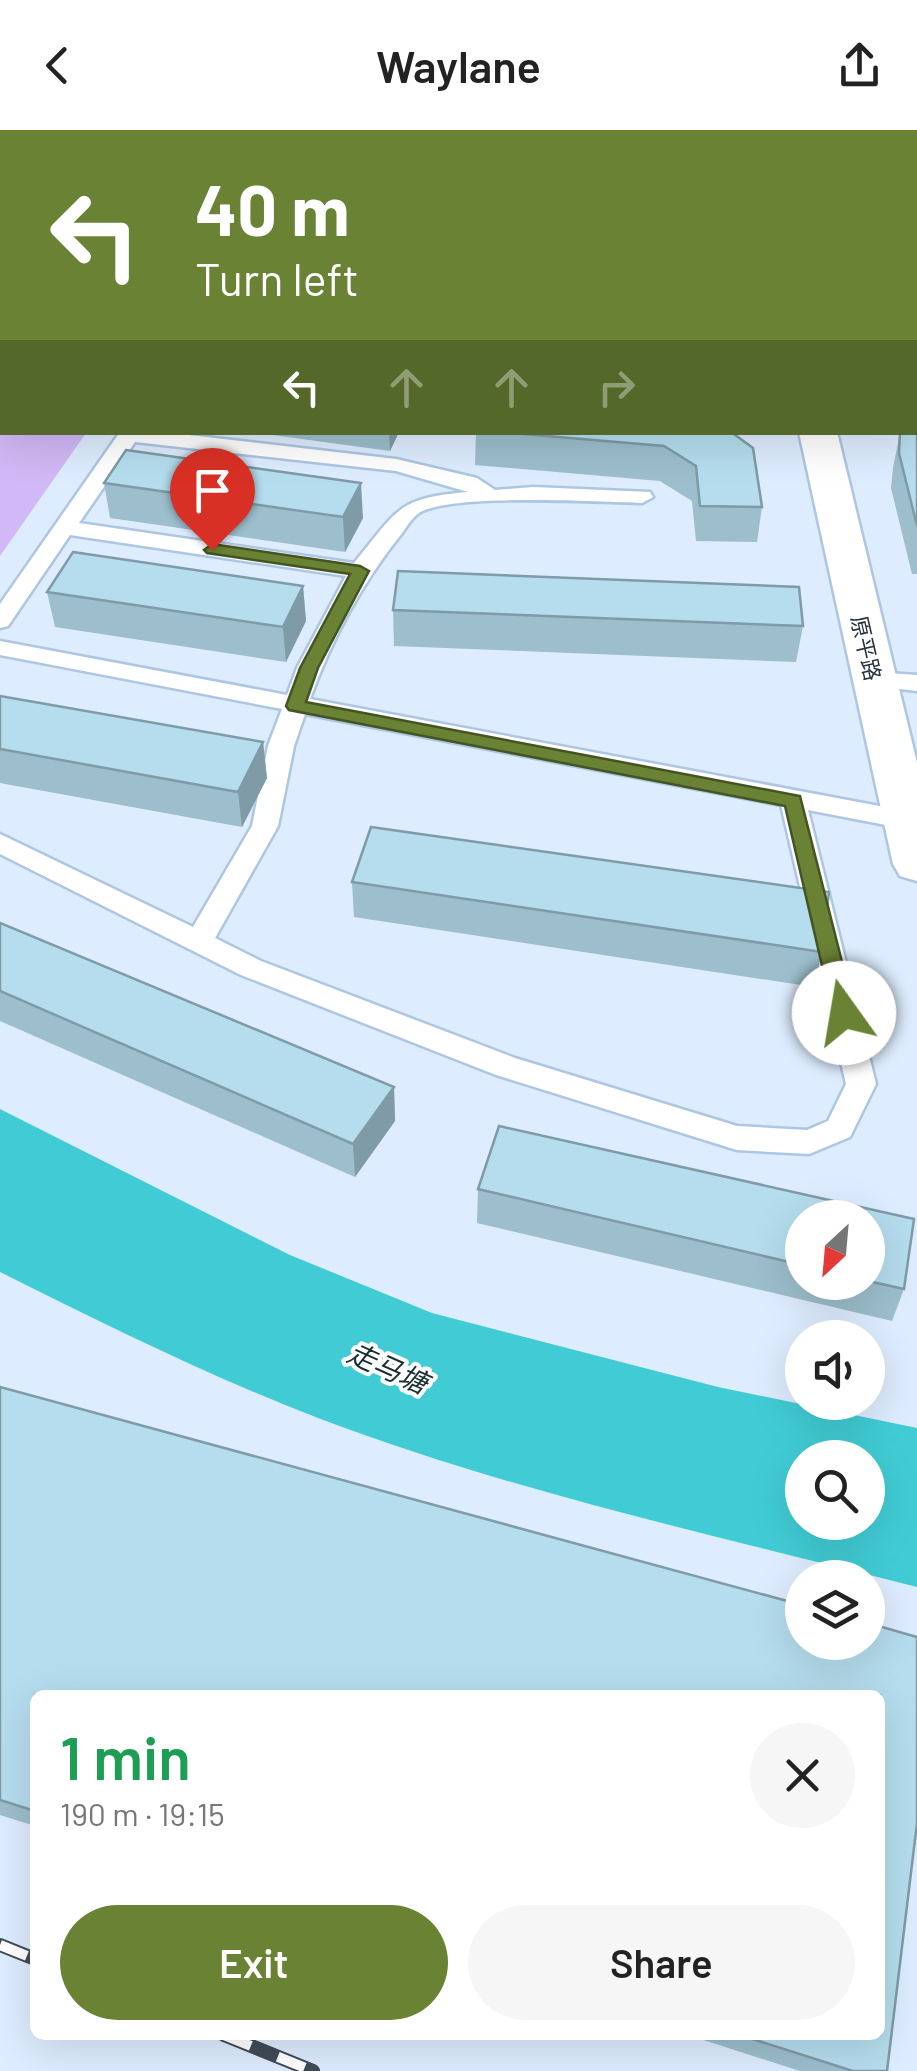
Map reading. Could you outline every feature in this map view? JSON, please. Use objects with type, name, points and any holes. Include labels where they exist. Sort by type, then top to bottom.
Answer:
[{"type":"street","name":"原平路","points":[[819,435],[896,682],[917,864]]},
{"type":"lane","points":[[0,620],[129,435]]},
{"type":"lane","points":[[139,435],[396,465],[468,482],[490,496]]},
{"type":"lane","points":[[199,941],[265,826],[281,746],[309,668],[360,571],[410,509],[436,501],[532,492],[642,498]]},
{"type":"lane","points":[[65,528],[360,571]]},
{"type":"lane","points":[[0,648],[912,821]]},
{"type":"lane","points":[[0,843],[251,968],[506,1067],[738,1138],[809,1142],[839,1129],[861,1084],[793,801]]},
{"type":"shaded area","points":[[0,435],[85,435],[0,556]]},
{"type":"water","name":"走马塘","points":[[0,1109],[290,1255],[432,1313],[785,1401],[785,1420],[878,1420],[917,1428],[917,1587],[885,1579],[885,1560],[810,1560],[465,1468],[318,1418],[118,1330],[0,1272]]},
{"type":"building","points":[[534,435],[735,435],[753,448],[762,507],[700,506],[696,466],[664,446]]},
{"type":"building","points":[[900,435],[917,435],[917,526],[899,453]]},
{"type":"building","points":[[126,450],[361,483],[343,517],[104,483]]},
{"type":"building","points":[[73,552],[303,586],[283,627],[47,592]]},
{"type":"building","points":[[398,571],[799,587],[803,626],[393,610]]},
{"type":"building","points":[[0,696],[263,742],[238,792],[0,749]]},
{"type":"building","points":[[371,827],[829,892],[822,952],[352,882]]},
{"type":"building","points":[[0,923],[394,1087],[353,1144],[0,991]]},
{"type":"building","points":[[499,1126],[829,1200],[785,1200],[785,1261],[478,1189]]},
{"type":"building","points":[[885,1213],[914,1219],[904,1289],[885,1285]]},
{"type":"building","points":[[0,1387],[785,1600],[785,1660],[885,1660],[885,1628],[917,1637],[917,1823],[887,2071],[853,2071],[756,2040],[885,2040],[885,1690],[30,1690],[30,1809],[0,1800]]},
{"type":"railway","points":[[0,1945],[30,1957]]},
{"type":"railway","points":[[236,2040],[313,2071]]},
{"type":"route","points":[[212,550],[360,571],[309,668],[295,706],[793,801],[844,1013]]}]
